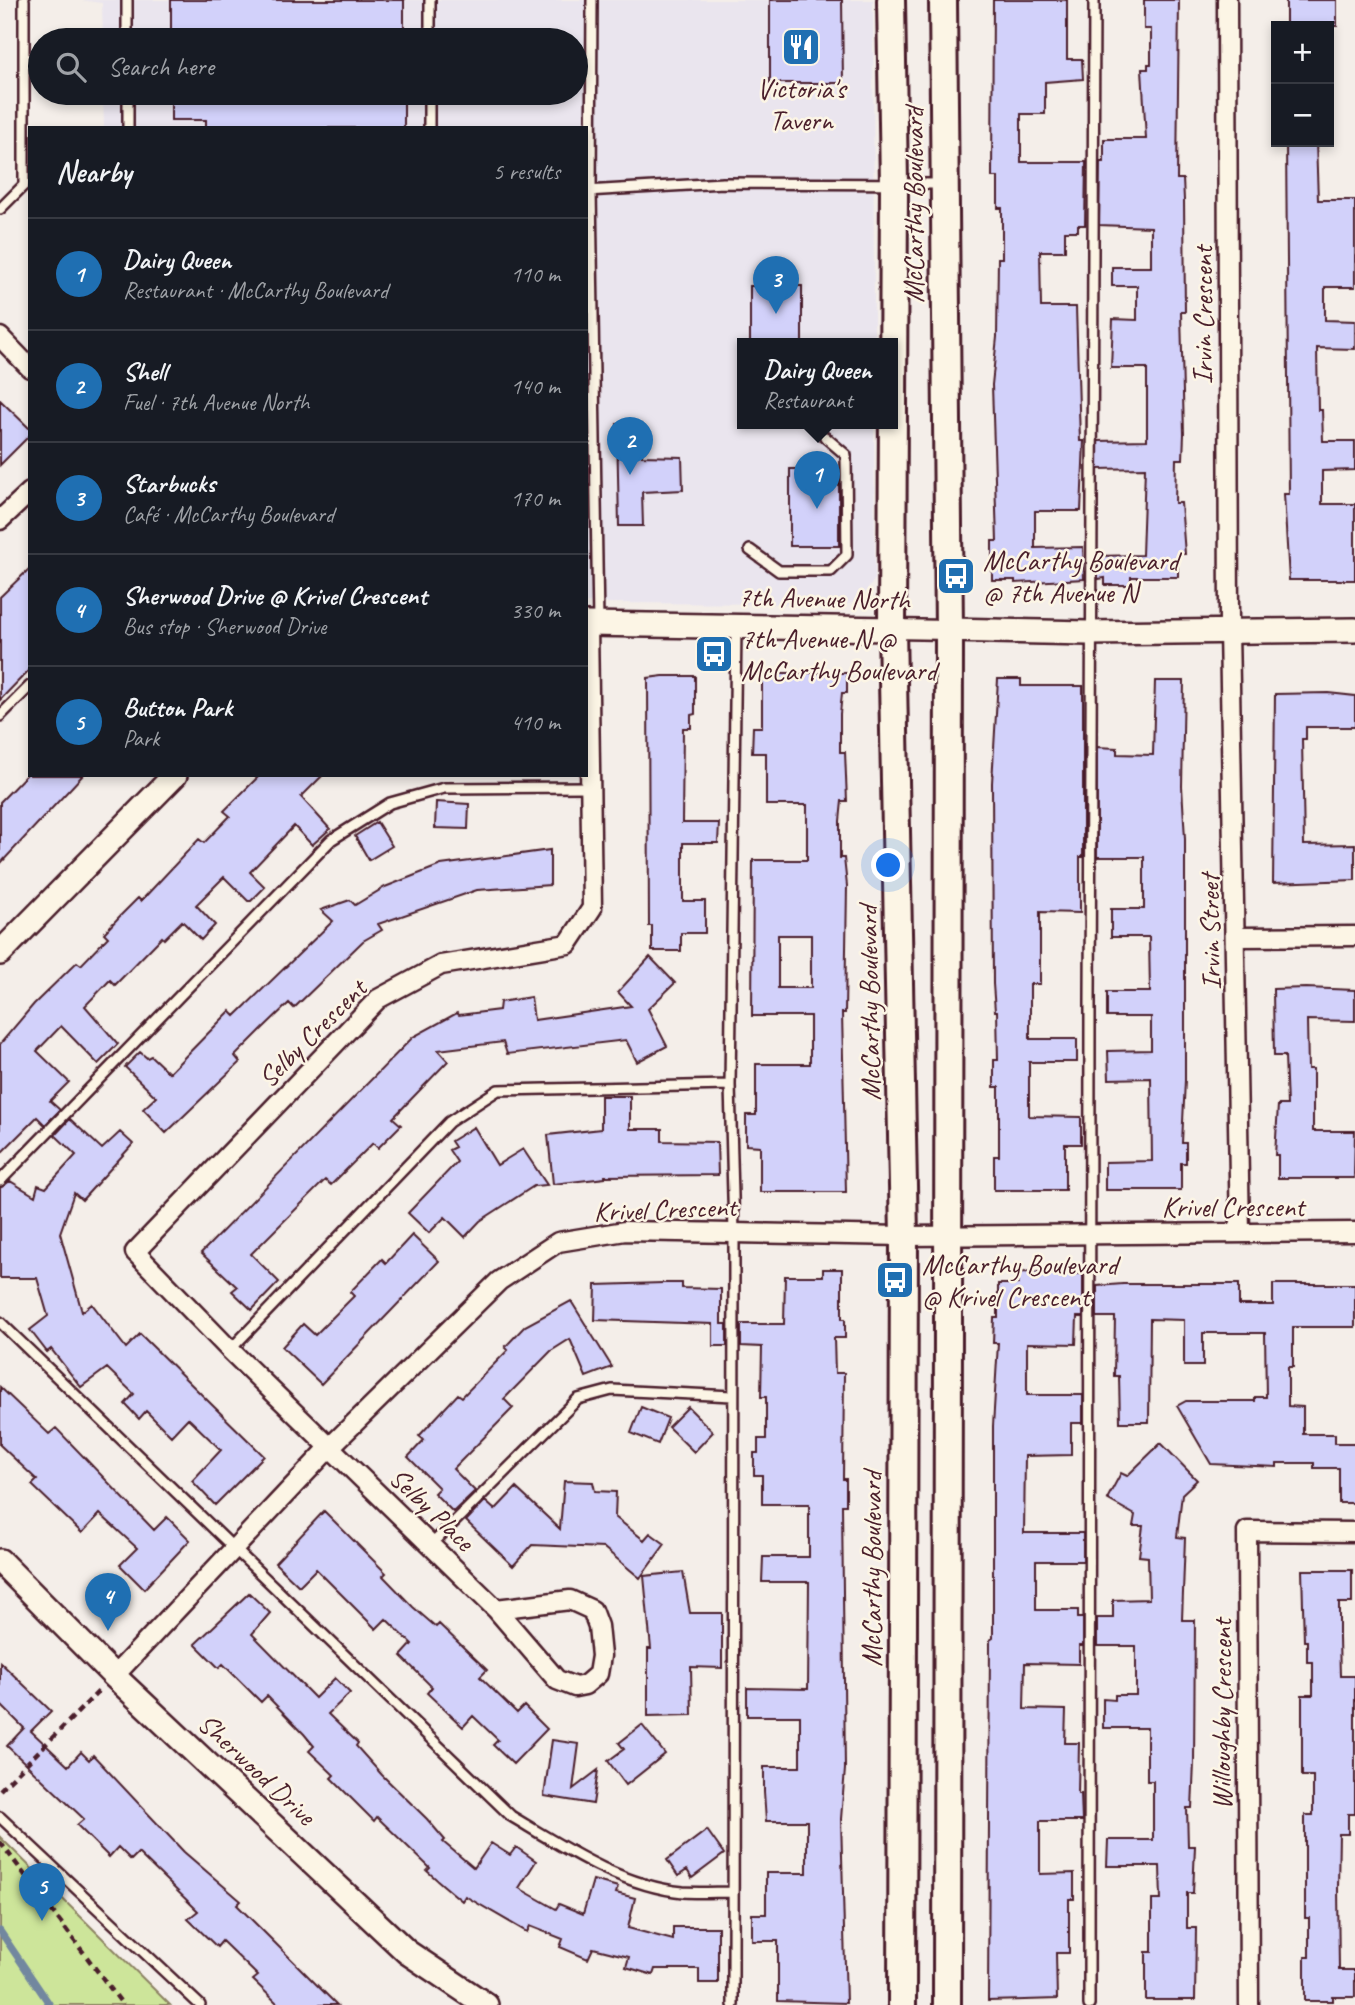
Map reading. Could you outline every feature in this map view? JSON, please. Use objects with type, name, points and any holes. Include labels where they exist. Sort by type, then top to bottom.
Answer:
[{"type":"main road","name":"McCarthy Boulevard","points":[[891,0],[893,338]]},
{"type":"main road","name":"McCarthy Boulevard","points":[[943,0],[948,630],[947,2005]]},
{"type":"main road","name":"McCarthy Boulevard","points":[[893,429],[892,629],[904,1236],[902,2005]]},
{"type":"street","name":"Irvin Crescent","points":[[1227,0],[1229,630]]},
{"type":"street","points":[[0,338],[28,366]]},
{"type":"street","points":[[0,520],[28,494]]},
{"type":"street","name":"7th Avenue North","points":[[591,624],[1088,633],[1355,630]]},
{"type":"street","name":"Selby Crescent","points":[[331,1447],[230,1350],[135,1252],[377,999],[441,965],[568,944],[592,908],[591,624]]},
{"type":"street","name":"Irvin Street","points":[[1229,630],[1237,937],[1240,1233]]},
{"type":"street","points":[[0,953],[173,777]]},
{"type":"street","points":[[1237,937],[1355,936]]},
{"type":"street","name":"Krivel Crescent","points":[[114,1676],[331,1447],[499,1281],[558,1242],[625,1231],[904,1236],[1355,1232]]},
{"type":"street","name":"Selby Place","points":[[331,1447],[496,1609],[557,1680],[575,1687],[585,1685],[598,1674],[601,1656],[598,1626],[592,1610],[570,1600],[496,1609]]},
{"type":"street","name":"Willoughby Crescent","points":[[1249,2005],[1247,1531],[1355,1532]]},
{"type":"street","name":"Sherwood Drive","points":[[0,1561],[114,1676],[407,1952],[486,2005]]},
{"type":"lane","points":[[0,209],[24,185],[24,0]]},
{"type":"lane","points":[[127,0],[127,28]]},
{"type":"lane","points":[[430,0],[430,28]]},
{"type":"lane","points":[[591,624],[588,191],[592,0]]},
{"type":"lane","points":[[1089,2005],[1091,1233],[1088,633],[1094,0]]},
{"type":"lane","points":[[128,105],[128,126]]},
{"type":"lane","points":[[429,105],[429,126]]},
{"type":"lane","points":[[588,191],[723,183],[944,184]]},
{"type":"lane","points":[[750,550],[779,571],[831,571],[847,555],[846,455],[825,437]]},
{"type":"lane","points":[[733,2005],[734,1233],[730,1085],[736,627]]},
{"type":"lane","points":[[0,716],[28,688]]},
{"type":"lane","points":[[0,1181],[331,840],[390,803],[444,788],[590,787]]},
{"type":"lane","points":[[230,1350],[449,1122],[498,1090],[730,1085]]},
{"type":"lane","points":[[0,1322],[511,1816],[582,1858],[638,1881],[682,1892],[732,1892]]},
{"type":"lane","points":[[431,1545],[578,1399],[612,1390],[732,1396]]},
{"type":"lane","points":[[0,1817],[200,2005]]},
{"type":"path","points":[[0,1790],[114,1676]]},
{"type":"path","points":[[0,1842],[123,2005]]},
{"type":"shaded area","points":[[81,0],[873,0],[874,338],[737,338],[737,429],[874,429],[875,579],[863,596],[849,604],[588,603],[588,126],[104,126],[103,105],[588,105],[588,28],[103,28],[102,3]]},
{"type":"green space","points":[[0,1837],[170,2005],[0,2005]]},
{"type":"building","points":[[171,0],[404,0],[404,28],[171,28]]},
{"type":"building","name":"Victoria's Tavern","points":[[770,0],[842,0],[843,83],[770,83]]},
{"type":"building","points":[[993,0],[1067,0],[1067,59],[1082,59],[1083,79],[1045,82],[1045,114],[1021,114],[1021,162],[1086,162],[1085,225],[1078,225],[1078,231],[1065,231],[1065,251],[1040,251],[1041,307],[1076,307],[1080,441],[1084,441],[1081,511],[1035,511],[1035,548],[1083,547],[1084,579],[1015,583],[1015,580],[992,580],[992,541],[997,541],[992,385],[997,337],[998,258],[1002,258],[1002,208],[998,208],[998,177],[992,177]]},
{"type":"building","points":[[1144,0],[1179,0],[1177,179],[1183,179],[1185,312],[1181,312],[1183,459],[1176,459],[1175,503],[1181,503],[1185,554],[1178,554],[1178,577],[1131,577],[1131,585],[1105,585],[1105,578],[1098,579],[1098,556],[1142,555],[1145,468],[1098,469],[1098,441],[1147,440],[1147,368],[1111,368],[1113,319],[1137,320],[1137,286],[1112,286],[1112,267],[1151,267],[1151,227],[1099,225],[1100,162],[1104,162],[1104,139],[1146,139],[1142,69],[1148,69],[1148,64],[1151,64],[1151,29],[1144,29]]},
{"type":"building","points":[[1286,0],[1337,0],[1337,26],[1334,26],[1334,21],[1286,21]]},
{"type":"building","points":[[171,105],[404,105],[404,126],[206,126],[206,120],[171,120]]},
{"type":"building","points":[[1286,147],[1316,147],[1318,200],[1355,200],[1355,287],[1325,287],[1325,320],[1355,321],[1355,349],[1317,348],[1318,410],[1322,410],[1323,441],[1355,441],[1355,470],[1322,471],[1322,504],[1355,504],[1355,580],[1289,580],[1284,494],[1289,494]]},
{"type":"building","points":[[750,286],[802,286],[802,338],[750,338]]},
{"type":"building","points":[[0,400],[28,427],[28,437],[0,465]]},
{"type":"building","points":[[617,424],[641,424],[642,456],[682,457],[683,490],[642,492],[643,526],[619,526]]},
{"type":"building","points":[[790,469],[839,469],[839,546],[790,546]]},
{"type":"building","points":[[28,570],[28,671],[0,700],[0,597]]},
{"type":"building","points":[[762,673],[847,673],[847,693],[842,693],[840,714],[840,752],[845,752],[847,801],[842,801],[840,821],[840,858],[844,858],[847,886],[845,1013],[842,1013],[846,1192],[760,1192],[760,1146],[746,1145],[746,1115],[756,1115],[756,1064],[810,1064],[810,1016],[752,1016],[753,860],[807,860],[807,805],[766,805],[766,753],[752,753],[753,727],[762,727]],"holes":[[[778,935],[811,935],[811,988],[778,988]]]},
{"type":"building","points":[[695,676],[695,714],[691,715],[691,728],[683,728],[682,823],[719,823],[718,843],[683,843],[683,901],[705,901],[705,933],[681,933],[681,951],[652,951],[652,926],[649,926],[648,678]]},
{"type":"building","points":[[998,679],[1021,679],[1021,686],[1083,686],[1083,857],[1080,857],[1080,913],[1040,912],[1040,984],[1030,984],[1030,1039],[1077,1039],[1077,1062],[1029,1062],[1029,1116],[1081,1117],[1081,1144],[1065,1144],[1065,1190],[994,1190],[994,1156],[999,1156],[999,1087],[994,1087],[994,1060],[998,1060],[997,1011],[993,984],[992,783]]},
{"type":"building","points":[[1155,681],[1184,681],[1182,786],[1185,839],[1185,1080],[1182,1143],[1186,1143],[1186,1163],[1181,1163],[1181,1190],[1105,1190],[1105,1162],[1152,1161],[1151,1078],[1109,1079],[1108,1051],[1151,1050],[1151,1017],[1107,1017],[1107,992],[1150,992],[1149,937],[1111,937],[1111,909],[1144,909],[1144,857],[1097,857],[1097,747],[1117,748],[1117,754],[1153,755]]},
{"type":"building","points":[[1328,693],[1355,696],[1355,727],[1306,727],[1306,739],[1302,739],[1304,845],[1355,844],[1355,880],[1273,883],[1275,694]]},
{"type":"building","points":[[28,773],[28,777],[81,777],[0,864],[0,802]]},
{"type":"building","points":[[258,777],[321,777],[301,797],[330,829],[312,845],[294,826],[250,872],[265,887],[251,901],[224,877],[196,905],[215,925],[201,940],[182,921],[164,939],[162,937],[115,985],[110,980],[85,1006],[118,1044],[98,1064],[61,1026],[37,1051],[69,1082],[50,1101],[60,1110],[45,1125],[37,1117],[0,1154],[0,1044],[34,1004],[77,962],[81,965],[108,937],[104,933],[138,898],[141,901],[199,839],[204,843],[230,816],[224,811]]},
{"type":"building","points":[[436,802],[469,804],[468,829],[435,828]]},
{"type":"building","points":[[377,822],[392,846],[369,860],[355,836]]},
{"type":"building","points":[[550,850],[550,885],[477,890],[378,924],[382,930],[363,941],[294,1008],[289,1003],[235,1056],[240,1062],[166,1133],[143,1109],[156,1097],[125,1067],[140,1052],[147,1058],[151,1056],[169,1073],[230,1011],[235,1016],[333,921],[321,910],[350,900],[355,905],[385,887],[441,865]]},
{"type":"building","points":[[650,957],[675,983],[648,1009],[667,1046],[637,1062],[626,1040],[507,1054],[503,1042],[438,1050],[448,1061],[393,1118],[401,1125],[378,1148],[373,1143],[331,1185],[325,1180],[251,1254],[279,1282],[252,1310],[232,1291],[237,1287],[201,1253],[413,1037],[457,1013],[459,1015],[499,1010],[500,1002],[531,997],[534,1020],[631,1006],[618,992]]},
{"type":"building","points":[[1273,989],[1355,990],[1355,1021],[1307,1020],[1308,1069],[1313,1069],[1313,1131],[1355,1131],[1354,1178],[1278,1178],[1278,1155],[1275,1155],[1278,1105],[1287,1105],[1285,1056],[1274,1056]]},
{"type":"building","points":[[601,1096],[630,1096],[630,1129],[662,1129],[662,1141],[717,1142],[718,1175],[605,1176],[553,1184],[548,1135],[601,1129]]},
{"type":"building","points":[[70,1119],[102,1149],[120,1132],[133,1144],[82,1200],[74,1193],[60,1233],[82,1312],[92,1304],[126,1348],[140,1334],[264,1456],[215,1505],[192,1481],[221,1450],[188,1418],[171,1436],[146,1411],[139,1419],[125,1404],[134,1394],[107,1368],[81,1387],[51,1349],[47,1352],[30,1330],[48,1316],[37,1278],[0,1278],[0,1188],[10,1181],[35,1196],[38,1185],[46,1188],[76,1155],[55,1135]]},
{"type":"building","points":[[474,1127],[497,1165],[523,1149],[547,1185],[534,1186],[480,1221],[465,1237],[445,1217],[429,1233],[408,1213],[457,1162],[449,1150],[455,1147],[451,1141]]},
{"type":"building","points":[[412,1235],[439,1261],[321,1384],[282,1347],[303,1324],[315,1335],[354,1296],[350,1292],[382,1259],[386,1263]]},
{"type":"building","points":[[823,1269],[842,1269],[842,1319],[845,1319],[845,1338],[834,1338],[835,1373],[844,1373],[843,1479],[846,1479],[846,1505],[842,1505],[845,1769],[841,1819],[846,2003],[778,2001],[778,1941],[752,1941],[752,1914],[766,1914],[766,1873],[807,1873],[807,1821],[766,1821],[764,1792],[764,1767],[800,1767],[800,1716],[747,1716],[747,1688],[808,1689],[809,1582],[762,1582],[763,1557],[809,1557],[809,1504],[762,1504],[762,1475],[754,1475],[754,1453],[758,1453],[758,1439],[766,1439],[766,1397],[761,1397],[762,1347],[741,1346],[741,1324],[784,1324],[785,1276],[823,1276]]},
{"type":"building","points":[[1018,1272],[1083,1274],[1083,1317],[1077,1317],[1076,1344],[1027,1343],[1027,1395],[1083,1395],[1083,1423],[1071,1423],[1071,1455],[1025,1456],[1024,1533],[1083,1533],[1083,1561],[1036,1561],[1036,1610],[1078,1610],[1078,1618],[1083,1618],[1083,1646],[1079,1646],[1079,1664],[1025,1663],[1024,1709],[1066,1710],[1065,1743],[1079,1743],[1078,1794],[1081,1794],[1082,1821],[1040,1821],[1040,1874],[1074,1873],[1074,1899],[1069,1899],[1069,1953],[1056,1953],[1057,1999],[988,2001],[993,1426],[998,1343],[993,1343],[994,1318],[998,1318],[998,1284],[1018,1284]]},
{"type":"building","points":[[682,1283],[682,1288],[721,1289],[721,1324],[727,1324],[727,1346],[713,1346],[713,1324],[595,1320],[596,1285]]},
{"type":"building","points":[[1239,1284],[1239,1305],[1273,1305],[1273,1284],[1355,1284],[1355,1327],[1293,1327],[1293,1367],[1288,1367],[1288,1406],[1303,1407],[1303,1434],[1335,1434],[1335,1443],[1355,1443],[1355,1503],[1339,1503],[1339,1468],[1314,1468],[1314,1463],[1277,1463],[1277,1467],[1211,1464],[1177,1406],[1186,1401],[1255,1401],[1255,1397],[1266,1397],[1265,1333],[1203,1333],[1203,1366],[1184,1366],[1184,1320],[1150,1319],[1149,1422],[1120,1422],[1119,1376],[1114,1376],[1115,1317],[1097,1317],[1097,1286]]},
{"type":"building","points":[[571,1301],[612,1367],[586,1377],[570,1339],[551,1351],[504,1399],[513,1408],[453,1469],[475,1491],[453,1512],[434,1493],[439,1488],[408,1457],[424,1440],[419,1436],[458,1394],[462,1397],[508,1350],[505,1347],[525,1326]]},
{"type":"building","points":[[0,1387],[49,1434],[56,1428],[154,1530],[167,1517],[190,1540],[144,1589],[120,1565],[137,1548],[100,1514],[82,1533],[32,1485],[37,1480],[0,1445]]},
{"type":"building","points":[[641,1407],[668,1418],[658,1444],[631,1433]]},
{"type":"building","points":[[688,1407],[713,1432],[694,1452],[668,1427]]},
{"type":"building","points":[[1161,1443],[1197,1480],[1182,1494],[1177,1537],[1185,1538],[1182,1620],[1195,1620],[1194,1763],[1192,1808],[1187,1808],[1188,1846],[1195,1846],[1193,1893],[1187,1893],[1187,1928],[1196,1928],[1195,2000],[1146,2000],[1146,1952],[1152,1952],[1152,1900],[1161,1900],[1160,1866],[1107,1866],[1108,1840],[1153,1840],[1153,1781],[1147,1781],[1147,1728],[1103,1728],[1103,1699],[1115,1700],[1115,1695],[1136,1695],[1136,1646],[1097,1646],[1097,1618],[1113,1618],[1113,1600],[1149,1599],[1148,1557],[1139,1556],[1143,1526],[1133,1526],[1135,1515],[1107,1499],[1121,1473],[1127,1476]]},
{"type":"building","points":[[564,1481],[593,1482],[595,1491],[616,1492],[615,1517],[644,1540],[650,1533],[665,1544],[640,1578],[604,1548],[532,1545],[513,1566],[466,1521],[485,1501],[495,1510],[516,1488],[560,1529]]},
{"type":"building","points":[[324,1511],[386,1573],[383,1576],[413,1607],[436,1627],[439,1624],[487,1670],[480,1677],[517,1713],[524,1706],[547,1729],[513,1764],[493,1745],[498,1740],[473,1716],[463,1727],[427,1693],[432,1687],[401,1656],[412,1644],[386,1619],[376,1629],[316,1569],[299,1586],[275,1563]]},
{"type":"building","points":[[1302,1570],[1352,1570],[1352,1603],[1339,1603],[1339,1638],[1340,1676],[1355,1676],[1355,1814],[1348,1814],[1348,1834],[1339,1834],[1338,1888],[1339,1970],[1355,1970],[1355,1997],[1333,1997],[1333,2001],[1305,2001],[1305,1957],[1309,1957],[1309,1918],[1305,1918],[1305,1815],[1313,1815],[1313,1776],[1302,1776],[1302,1695],[1313,1695],[1313,1662],[1307,1662],[1307,1641],[1304,1641]]},
{"type":"building","points":[[683,1572],[690,1613],[722,1613],[722,1668],[691,1667],[692,1715],[648,1716],[648,1649],[651,1649],[644,1576]]},
{"type":"building","points":[[249,1593],[270,1613],[252,1634],[315,1698],[335,1678],[350,1693],[328,1714],[358,1743],[356,1746],[382,1775],[427,1819],[445,1840],[443,1842],[474,1868],[491,1843],[510,1855],[516,1847],[536,1861],[519,1888],[556,1909],[559,1904],[583,1914],[593,1880],[618,1887],[616,1893],[635,1898],[628,1928],[673,1940],[673,1927],[718,1927],[718,1983],[699,1983],[699,1969],[655,1969],[653,1975],[626,1967],[629,1957],[593,1948],[588,1959],[560,1947],[563,1939],[530,1926],[527,1932],[465,1896],[462,1901],[427,1871],[430,1868],[377,1817],[374,1821],[331,1778],[334,1775],[309,1751],[314,1746],[267,1696],[261,1702],[223,1664],[219,1668],[195,1644]]},
{"type":"building","points":[[0,1662],[51,1711],[31,1731],[68,1766],[81,1752],[89,1760],[93,1755],[184,1852],[241,1901],[237,1905],[337,2005],[279,2005],[253,1980],[258,1976],[222,1941],[217,1947],[188,1919],[198,1911],[138,1853],[131,1860],[118,1847],[109,1857],[77,1825],[84,1819],[7,1746],[24,1728],[0,1704]]},
{"type":"building","points":[[642,1725],[665,1754],[626,1785],[608,1761],[624,1749],[619,1743]]},
{"type":"building","points":[[552,1740],[579,1744],[573,1789],[598,1770],[593,1804],[544,1796]]},
{"type":"building","points":[[707,1830],[724,1854],[692,1878],[687,1870],[678,1876],[667,1860]]},
{"type":"waterway","points":[[0,1931],[50,2005]]},
{"type":"place","name":"Victoria's Tavern","points":[[801,47]]},
{"type":"place","name":"Starbucks","points":[[776,314]]},
{"type":"place","name":"Shell","points":[[630,475]]},
{"type":"place","name":"Dairy Queen","points":[[817,509]]},
{"type":"place","name":"McCarthy Boulevard @ 7th Avenue N","points":[[956,576]]},
{"type":"place","name":"7th Avenue N @ McCarthy Boulevard","points":[[714,654]]},
{"type":"place","name":"McCarthy Boulevard @ Krivel Crescent","points":[[895,1280]]},
{"type":"place","name":"Sherwood Drive @ Krivel Crescent","points":[[108,1631]]},
{"type":"place","name":"Button Park","points":[[42,1921]]}]
